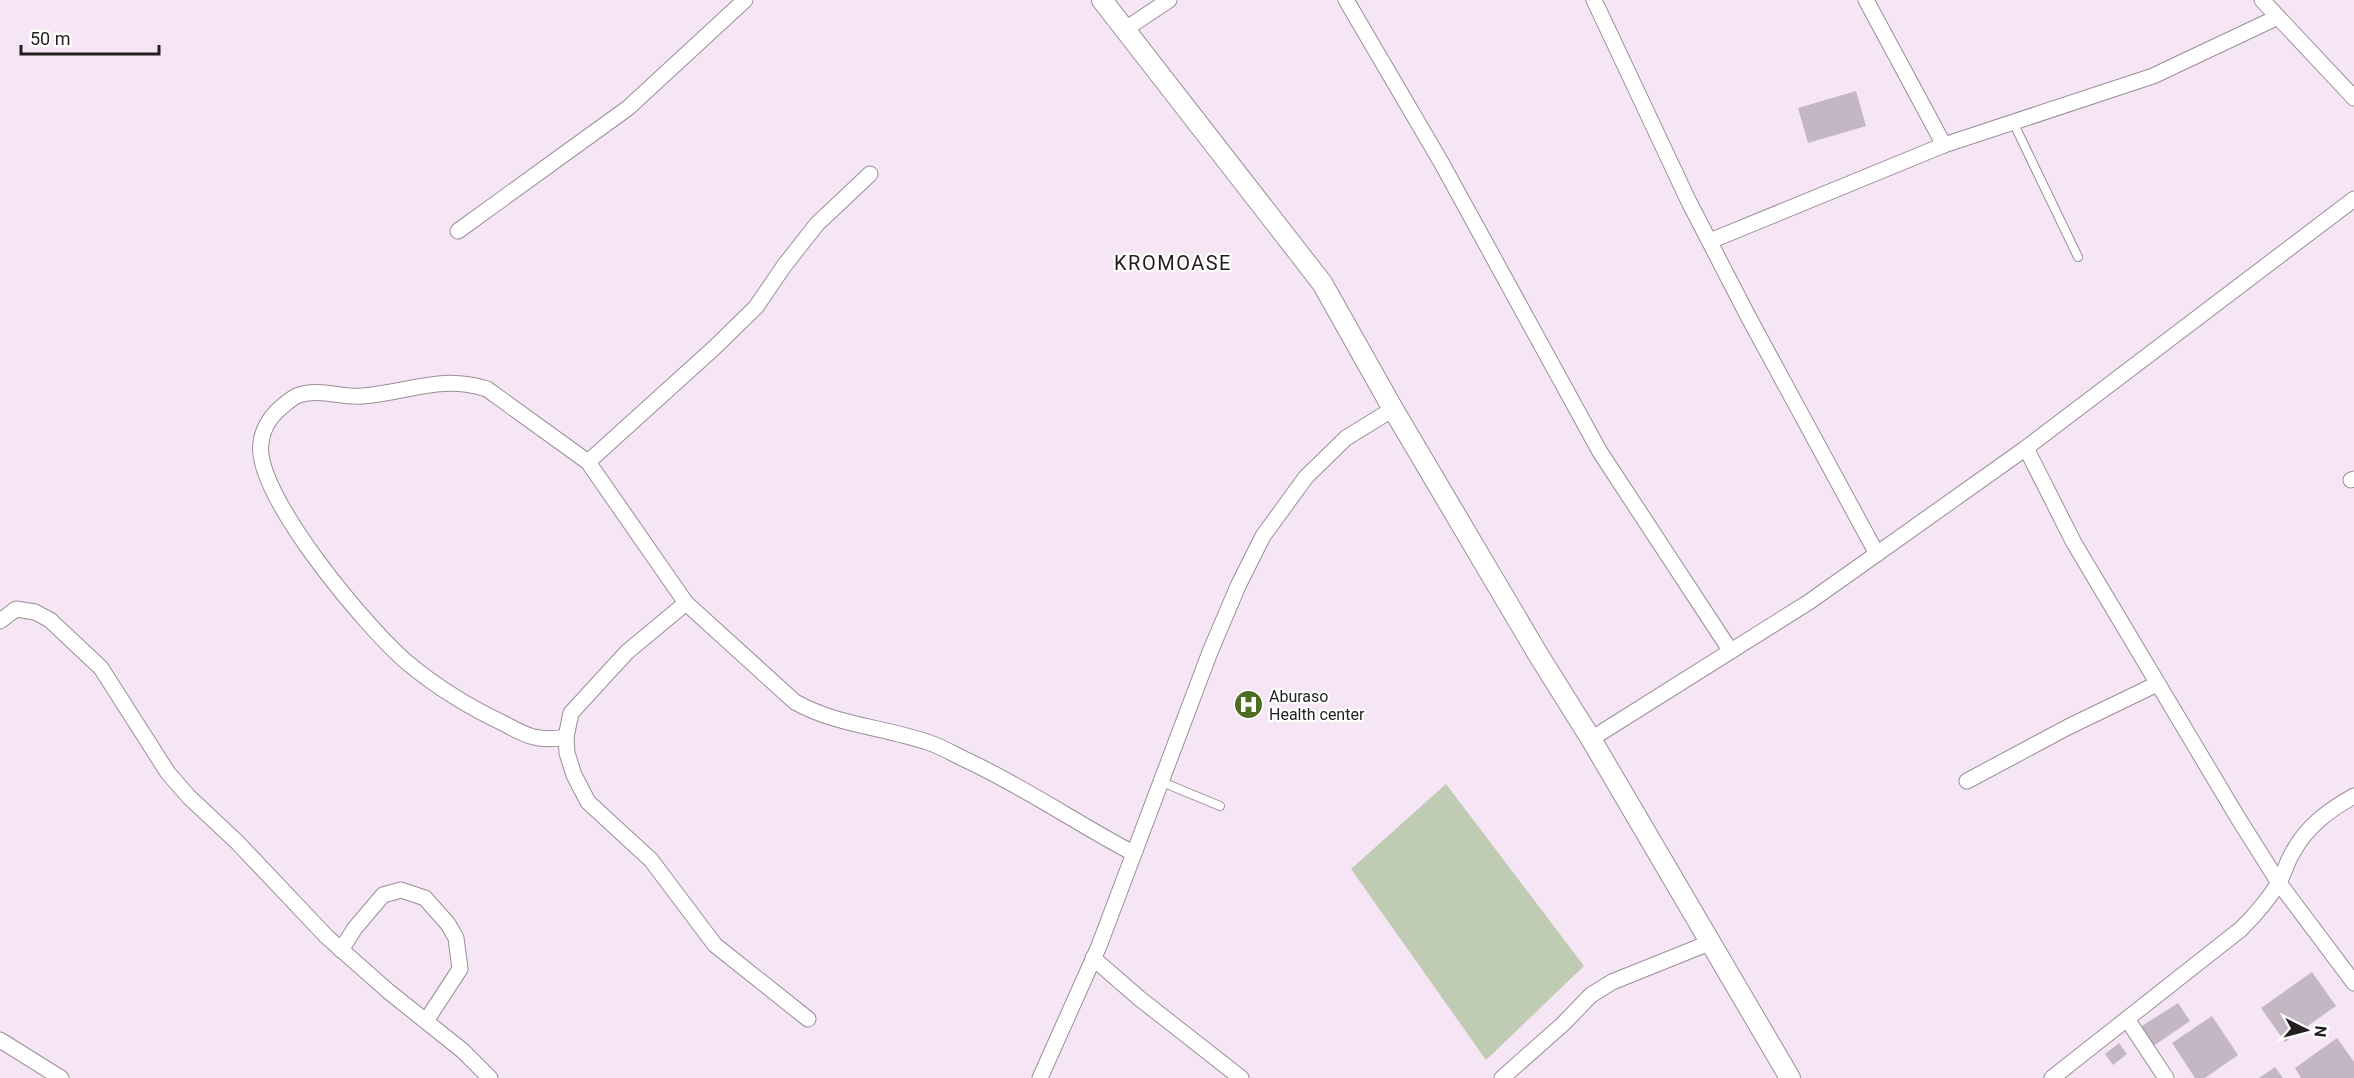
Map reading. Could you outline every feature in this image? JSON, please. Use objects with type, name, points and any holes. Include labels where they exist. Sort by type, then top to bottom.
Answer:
[{"type":"street","points":[[458,231],[628,108],[745,0]]},
{"type":"street","points":[[1102,0],[1224,154],[1322,283],[1393,409],[1539,656],[1591,739],[1790,1078]]},
{"type":"street","points":[[1124,30],[1169,0]]},
{"type":"street","points":[[1346,0],[1441,162],[1600,452],[1730,650]]},
{"type":"street","points":[[1594,0],[1749,318],[1877,554]]},
{"type":"street","points":[[1866,0],[1944,145]]},
{"type":"street","points":[[2262,0],[2354,98]]},
{"type":"street","points":[[1710,241],[1944,145],[2153,76],[2278,18]]},
{"type":"street","points":[[588,462],[756,307],[784,266],[818,224],[870,174]]},
{"type":"street","points":[[1591,739],[1809,602],[1877,554],[2026,448],[2354,200]]},
{"type":"street","points":[[566,737],[552,739],[532,737],[480,712],[450,694],[408,664],[351,603],[281,506],[265,472],[260,443],[269,420],[297,395],[317,392],[360,397],[422,384],[471,384],[487,388],[588,462],[686,603],[795,702],[814,713],[832,719],[928,742],[993,772],[1133,853]]},
{"type":"street","points":[[1040,1078],[1093,958],[1215,641],[1238,586],[1263,536],[1314,470],[1346,438],[1393,409]]},
{"type":"street","points":[[2026,448],[2074,543],[2279,883],[2354,983]]},
{"type":"street","points":[[686,603],[627,652],[572,712],[566,737],[574,775],[588,801],[651,860],[715,945],[808,1019]]},
{"type":"street","points":[[0,621],[16,609],[35,612],[50,620],[69,637],[101,668],[168,773],[189,797],[237,842],[341,950],[463,1051],[490,1078]]},
{"type":"street","points":[[1967,781],[2068,727],[2157,684]]},
{"type":"street","points":[[2052,1078],[2241,929],[2279,883],[2293,852],[2306,831],[2332,808],[2354,796]]},
{"type":"street","points":[[341,950],[355,928],[383,895],[401,890],[425,898],[448,924],[456,938],[460,969],[426,1021]]},
{"type":"street","points":[[1502,1078],[1563,1024],[1591,995],[1612,982],[1710,943]]},
{"type":"street","points":[[1093,958],[1139,998],[1241,1078]]},
{"type":"street","points":[[2127,1019],[2166,1078]]},
{"type":"street","points":[[0,1040],[61,1078]]},
{"type":"lane","points":[[2013,122],[2078,257]]},
{"type":"lane","points":[[1162,782],[1220,806]]},
{"type":"green space","points":[[1446,784],[1584,966],[1486,1060],[1351,869]]},
{"type":"building","points":[[1856,91],[1866,126],[1808,143],[1798,108]]},
{"type":"building","points":[[2312,972],[2336,1006],[2285,1042],[2261,1008]]},
{"type":"building","points":[[2178,1003],[2190,1021],[2149,1049],[2137,1029]]},
{"type":"building","points":[[2212,1016],[2238,1055],[2205,1078],[2195,1078],[2172,1043]]},
{"type":"building","points":[[2337,1038],[2354,1062],[2354,1078],[2301,1078],[2295,1068]]},
{"type":"building","points":[[2119,1043],[2127,1054],[2113,1065],[2105,1054]]},
{"type":"building","points":[[2275,1067],[2283,1078],[2259,1078]]},
{"type":"place","name":"Aburaso Health center","points":[[1248,705]]},
{"type":"district","name":"KROMOASE","points":[[1173,263]]}]
